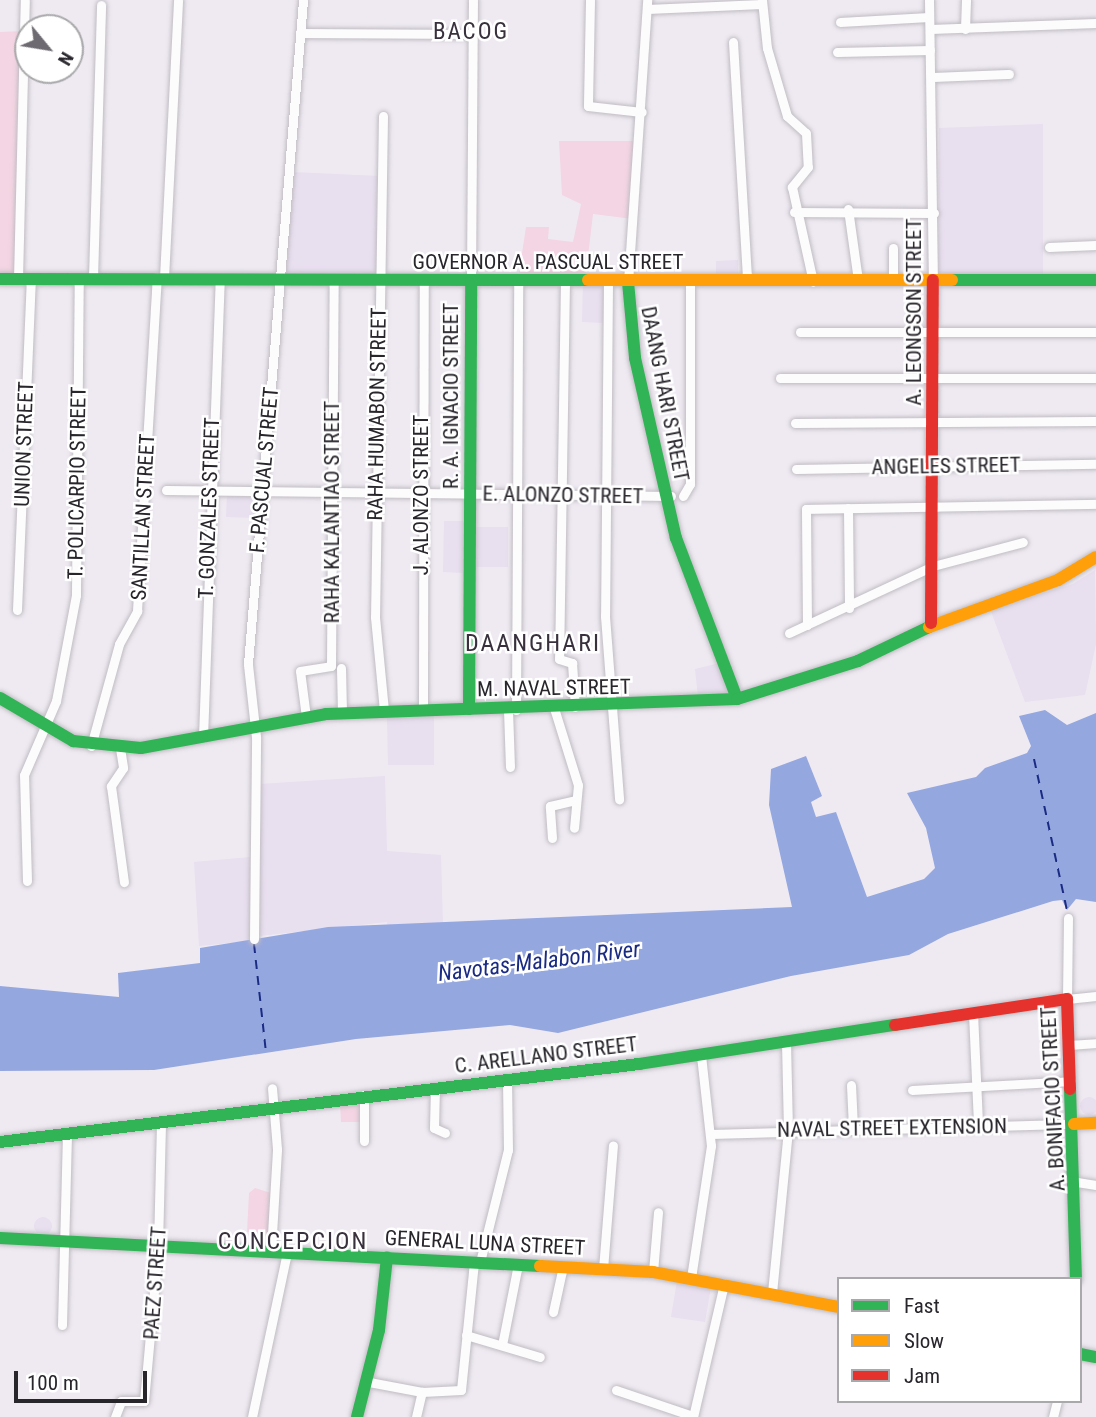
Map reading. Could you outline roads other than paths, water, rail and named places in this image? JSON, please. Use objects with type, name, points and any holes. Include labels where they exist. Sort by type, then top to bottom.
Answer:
[{"type":"main road","name":"GOVERNOR A. PASCUAL STREET","points":[[0,279],[608,282],[1096,280]]},
{"type":"main road","name":"A. LEONGSON STREET","points":[[931,623],[933,280]]},
{"type":"main road","name":"R. A. IGNACIO STREET","points":[[469,709],[471,281]]},
{"type":"main road","name":"DAANG HARI STREET","points":[[628,282],[635,358],[668,496],[737,699]]},
{"type":"main road","name":"M. NAVAL STREET","points":[[0,698],[47,726],[91,746],[120,748],[342,713],[612,707],[737,699],[858,661],[931,623],[1058,580],[1096,557]]},
{"type":"main road","name":"C. ARELLANO STREET","points":[[0,1142],[274,1105],[507,1080],[701,1055],[1067,999]]},
{"type":"main road","name":"A. BONIFACIO STREET","points":[[1067,999],[1077,1182],[1076,1277]]},
{"type":"main road","points":[[1074,1124],[1096,1123]]},
{"type":"main road","name":"GENERAL LUNA STREET","points":[[0,1238],[653,1272],[837,1307]]},
{"type":"main road","points":[[357,1417],[369,1382],[387,1257]]},
{"type":"street","name":"UNION STREET","points":[[18,610],[25,279],[25,0]]},
{"type":"street","name":"SANTILLAN STREET","points":[[91,746],[119,644],[137,611],[178,0]]},
{"type":"street","name":"F. PASCUAL STREET","points":[[254,939],[252,728],[248,664],[303,0]]},
{"type":"street","name":"R. A. IGNACIO STREET","points":[[471,281],[473,0]]},
{"type":"street","points":[[590,0],[588,106],[642,112]]},
{"type":"street","name":"A. LEONGSON STREET","points":[[929,0],[933,280]]},
{"type":"street","points":[[965,29],[966,0]]},
{"type":"street","points":[[647,4],[762,2],[767,48],[787,116],[806,133],[808,167],[793,181],[794,212],[813,282]]},
{"type":"street","name":"DAANG HARI STREET","points":[[628,282],[642,112],[647,4]]},
{"type":"street","points":[[93,278],[101,5]]},
{"type":"street","points":[[840,22],[929,17]]},
{"type":"street","points":[[930,29],[1096,23]]},
{"type":"street","points":[[300,33],[473,34]]},
{"type":"street","points":[[733,42],[747,281]]},
{"type":"street","points":[[837,52],[930,50]]},
{"type":"street","points":[[931,77],[1009,74]]},
{"type":"street","name":"RAHA HUMABON STREET","points":[[383,116],[378,280],[375,617],[384,712]]},
{"type":"street","points":[[794,212],[848,209],[934,213]]},
{"type":"street","points":[[848,209],[858,280]]},
{"type":"street","points":[[1049,247],[1096,245]]},
{"type":"street","points":[[893,248],[893,280]]},
{"type":"street","name":"T. POLICARPIO STREET","points":[[27,881],[24,775],[47,726],[76,595],[79,278]]},
{"type":"street","name":"T. GONZALES STREET","points":[[203,737],[209,491],[219,279]]},
{"type":"street","name":"RAHA KALANTIAO STREET","points":[[306,717],[300,671],[331,666],[334,280]]},
{"type":"street","name":"J. ALONZO STREET","points":[[423,710],[421,493],[424,280]]},
{"type":"street","points":[[510,767],[517,494],[518,281]]},
{"type":"street","points":[[565,281],[559,659],[572,663],[575,707]]},
{"type":"street","points":[[608,282],[607,495],[612,707],[619,799]]},
{"type":"street","points":[[683,496],[690,484],[690,282]]},
{"type":"street","points":[[800,332],[1096,332]]},
{"type":"street","points":[[780,378],[1096,378]]},
{"type":"street","points":[[795,423],[1096,421]]},
{"type":"street","name":"ANGELES STREET","points":[[796,468],[1096,464]]},
{"type":"street","name":"E. ALONZO STREET","points":[[166,490],[668,496]]},
{"type":"street","points":[[807,625],[806,509],[933,511],[1096,505]]},
{"type":"street","points":[[848,508],[849,608]]},
{"type":"street","points":[[789,633],[849,608],[933,566],[1023,542]]},
{"type":"street","points":[[341,668],[342,713]]},
{"type":"street","points":[[554,708],[578,785],[574,828]]},
{"type":"street","points":[[120,748],[123,768],[111,786],[124,881]]},
{"type":"street","points":[[552,838],[550,806],[575,800]]},
{"type":"street","name":"A. BONIFACIO STREET","points":[[1067,999],[1068,918]]},
{"type":"street","name":"C. ARELLANO STREET","points":[[1067,999],[1096,996]]},
{"type":"street","points":[[973,1013],[978,1125]]},
{"type":"street","points":[[772,1293],[788,1130],[786,1042]]},
{"type":"street","points":[[1069,1045],[1096,1043]]},
{"type":"street","points":[[691,1278],[711,1134],[701,1055]]},
{"type":"street","points":[[369,1382],[422,1392],[461,1390],[477,1262],[508,1150],[507,1080]]},
{"type":"street","points":[[912,1090],[977,1084],[1071,1081]]},
{"type":"street","points":[[851,1085],[853,1128]]},
{"type":"street","points":[[435,1087],[434,1128],[445,1133]]},
{"type":"street","points":[[271,1251],[274,1105],[272,1088]]},
{"type":"street","points":[[364,1094],[364,1140]]},
{"type":"street","name":"PAEZ STREET","points":[[115,1417],[121,1401],[144,1401],[158,1245],[161,1121]]},
{"type":"street","name":"NAVAL STREET EXTENSION","points":[[711,1134],[1074,1124]]},
{"type":"street","points":[[62,1325],[68,1241],[67,1135]]},
{"type":"street","points":[[603,1269],[613,1145]]},
{"type":"street","points":[[1077,1182],[1096,1185]]},
{"type":"street","points":[[653,1272],[658,1212]]},
{"type":"street","points":[[252,1417],[288,1252]]},
{"type":"street","points":[[502,1345],[518,1264]]},
{"type":"street","points":[[553,1312],[563,1266]]},
{"type":"street","points":[[616,1390],[693,1417],[724,1284]]},
{"type":"street","points":[[467,1335],[540,1357]]},
{"type":"street","points":[[416,1417],[422,1392]]},
{"type":"water","name":"Navotas-Malabon River","points":[[1045,710],[1067,725],[1096,713],[1096,902],[1076,899],[1067,910],[1062,900],[1053,901],[948,934],[909,955],[791,976],[558,1033],[510,1025],[356,1039],[154,1070],[0,1071],[0,986],[119,997],[118,973],[200,963],[200,948],[328,927],[792,907],[769,805],[771,769],[806,756],[822,796],[811,802],[816,817],[836,812],[867,897],[924,879],[935,868],[926,828],[907,793],[976,777],[985,768],[1027,753],[1031,746],[1019,716]]},
{"type":"district","name":"BACOG","points":[[471,32]]},
{"type":"district","name":"DAANGHARI","points":[[533,644]]},
{"type":"district","name":"CONCEPCION","points":[[293,1242]]}]
